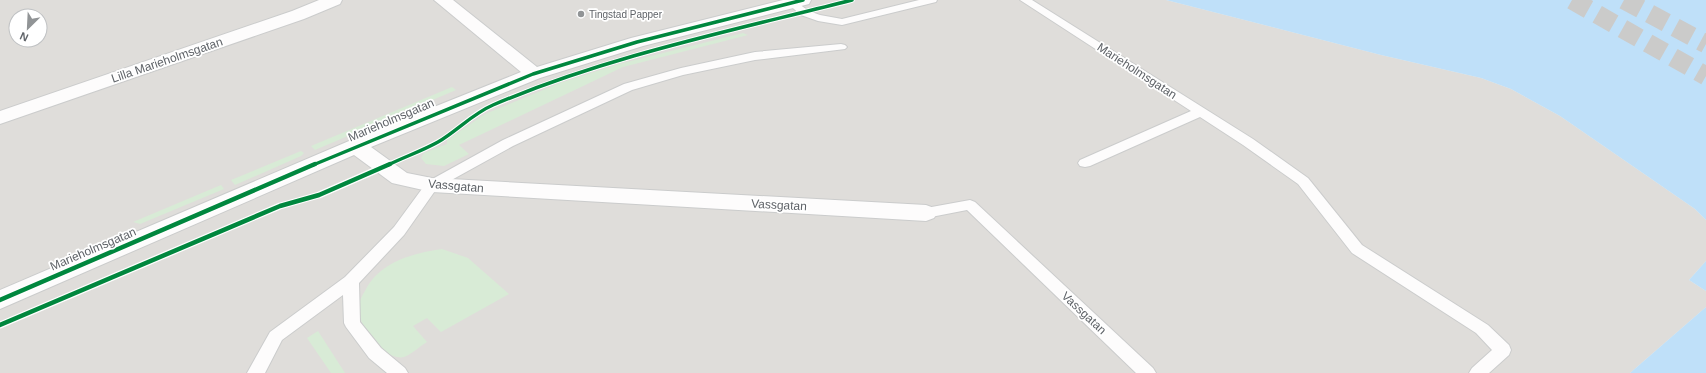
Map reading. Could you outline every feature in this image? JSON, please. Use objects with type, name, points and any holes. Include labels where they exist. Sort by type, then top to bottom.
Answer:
[{"type":"street","name":"Lilla Marieholmsgatan","points":[[0,118],[298,15],[334,0]]},
{"type":"street","points":[[442,0],[522,63],[533,74]]},
{"type":"street","name":"Marieholmsgatan","points":[[0,300],[356,146],[533,74],[637,42],[798,1]]},
{"type":"street","name":"Vassgatan","points":[[356,146],[400,178],[432,185],[926,213]]},
{"type":"lane","name":"Marieholmsgatan","points":[[798,1],[805,13],[818,18],[842,22],[932,0]]},
{"type":"lane","name":"Marieholmsgatan","points":[[1025,0],[1248,142],[1303,181],[1357,249],[1482,329],[1503,350],[1478,373]]},
{"type":"lane","points":[[256,373],[276,336],[351,281],[399,232],[432,185],[508,143],[628,86],[681,72],[755,56],[841,47]]},
{"type":"lane","points":[[1085,163],[1200,112]]},
{"type":"lane","name":"Vassgatan","points":[[926,213],[970,205],[1147,373]]},
{"type":"lane","points":[[351,281],[352,323],[375,353],[398,373]]},
{"type":"shaded area","points":[[0,0],[1166,0],[1381,55],[1481,78],[1511,89],[1560,116],[1695,209],[1706,220],[1706,261],[1689,280],[1706,291],[1706,307],[1630,373],[0,373]]},
{"type":"green space","points":[[743,33],[748,35],[623,67],[459,145],[469,154],[444,166],[426,164],[421,158],[424,153],[447,144],[447,140],[485,114],[560,83],[619,64]]},
{"type":"green space","points":[[452,87],[456,90],[315,150],[311,146]]},
{"type":"green space","points":[[301,151],[304,153],[301,156],[235,185],[231,180]]},
{"type":"green space","points":[[221,185],[224,189],[140,224],[133,222]]},
{"type":"green space","points":[[442,249],[468,258],[509,294],[441,332],[427,318],[413,326],[427,342],[404,357],[397,357],[389,354],[382,349],[368,334],[360,318],[359,303],[362,296],[371,281],[388,266],[409,256]]},
{"type":"green space","points":[[318,331],[345,373],[331,373],[307,338]]},
{"type":"water","points":[[1166,0],[1706,0],[1706,220],[1695,209],[1560,116],[1511,89],[1481,78],[1381,55]]},
{"type":"water","points":[[1706,261],[1706,291],[1689,280]]},
{"type":"water","points":[[1706,307],[1706,373],[1630,373]]},
{"type":"tunnel","points":[[1572,0],[1706,76]]},
{"type":"tunnel","points":[[1624,0],[1706,44]]},
{"type":"cycle path","points":[[0,300],[356,146],[533,74],[637,42],[803,0]]},
{"type":"cycle path","points":[[0,325],[280,206],[319,195],[383,167],[438,142],[471,117],[491,106],[559,79],[624,58],[852,0]]},
{"type":"place","name":"Tingstad Papper","points":[[581,14]]}]
